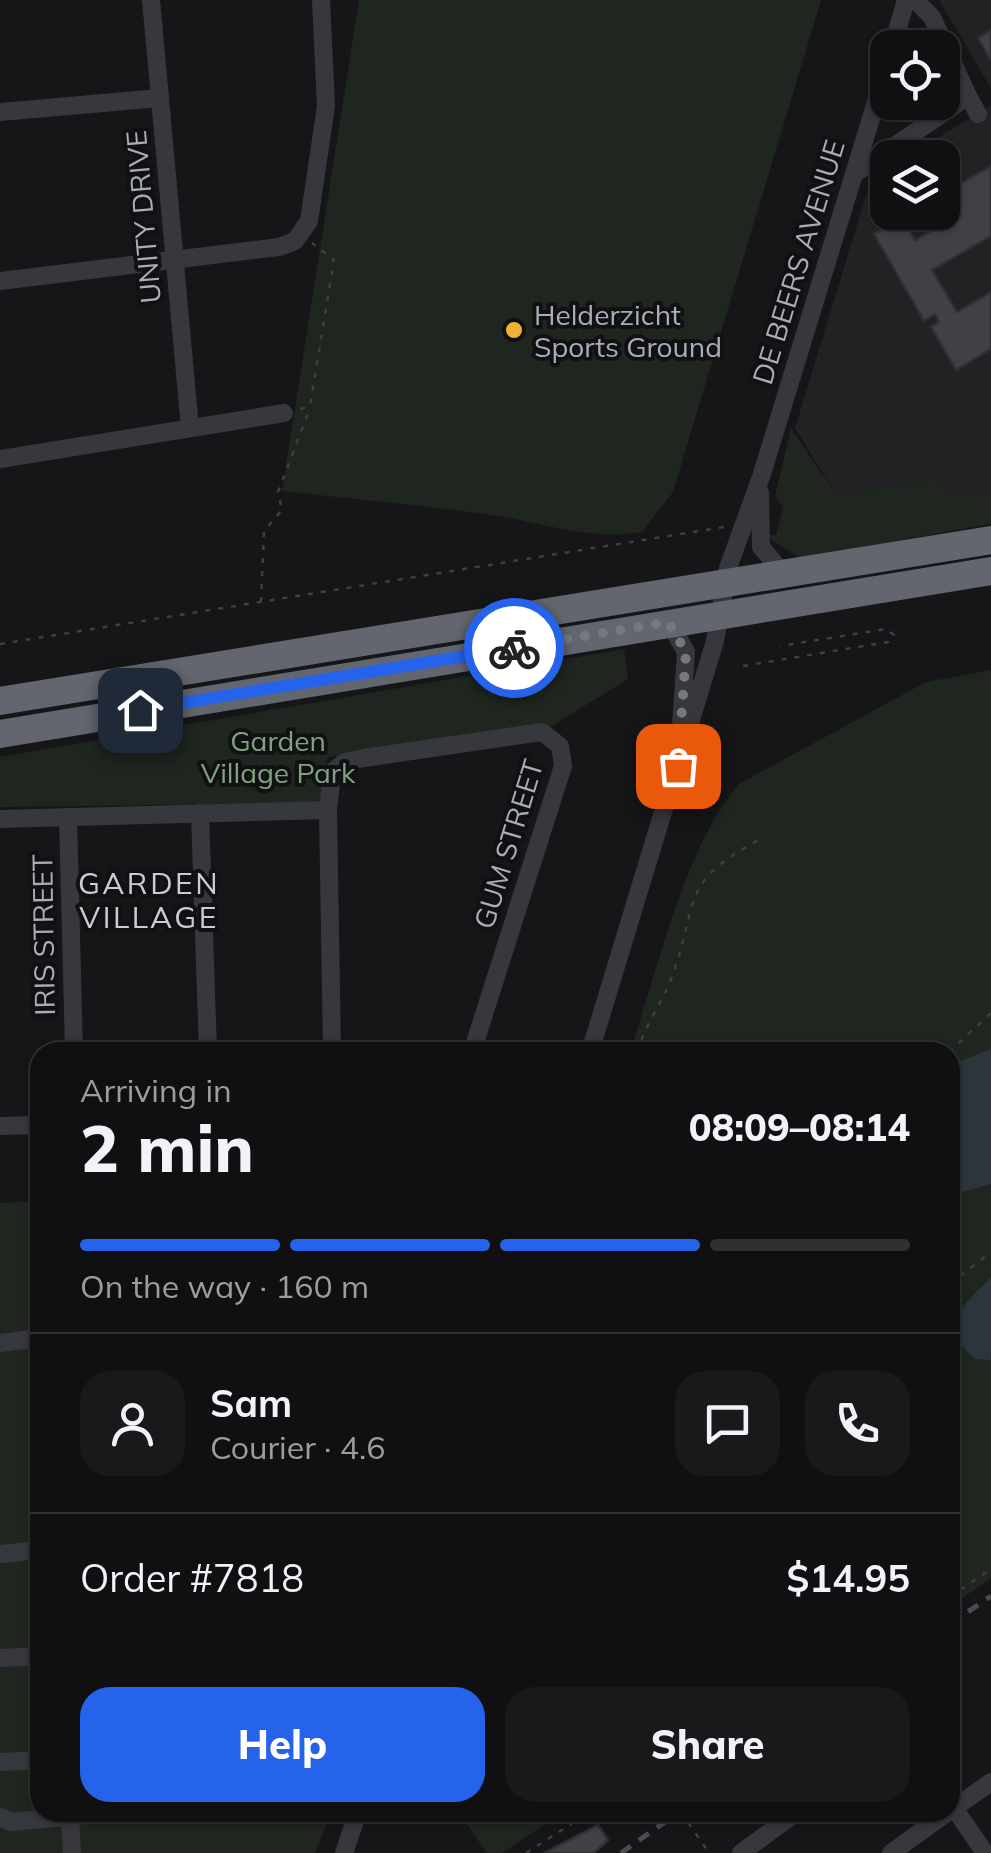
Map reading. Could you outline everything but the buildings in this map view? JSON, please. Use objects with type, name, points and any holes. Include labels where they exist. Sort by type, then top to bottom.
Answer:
[{"type":"highway","points":[[0,701],[991,540]]},
{"type":"highway","points":[[0,734],[991,571]]},
{"type":"street","name":"UNITY DRIVE","points":[[151,0],[190,428]]},
{"type":"street","points":[[0,280],[174,256],[278,247],[302,236],[309,222],[326,106],[321,0]]},
{"type":"street","points":[[897,30],[906,0]]},
{"type":"street","points":[[915,0],[932,16],[978,114]]},
{"type":"street","points":[[854,174],[968,96]]},
{"type":"street","points":[[0,112],[160,98]]},
{"type":"street","name":"DE BEERS AVENUE","points":[[593,1042],[678,766],[742,524],[871,120]]},
{"type":"street","points":[[0,459],[284,413]]},
{"type":"street","name":"DE BEERS AVENUE","points":[[760,477],[761,548],[783,573]]},
{"type":"street","name":"DE BEERS AVENUE","points":[[668,622],[686,652],[678,766]]},
{"type":"street","name":"GUM STREET","points":[[328,810],[330,776],[345,762],[542,732],[560,746],[564,755],[558,780],[475,1042]]},
{"type":"street","points":[[0,819],[328,810],[332,1042]]},
{"type":"street","points":[[200,813],[208,1042]]},
{"type":"street","name":"IRIS STREET","points":[[68,817],[74,1042]]},
{"type":"street","points":[[0,1126],[30,1125]]},
{"type":"street","points":[[0,1343],[30,1339]]},
{"type":"street","points":[[0,1554],[30,1551]]},
{"type":"street","points":[[0,1658],[30,1656]]},
{"type":"street","points":[[0,1762],[30,1760]]},
{"type":"street","points":[[960,1804],[991,1782]]},
{"type":"street","points":[[0,1817],[11,1822],[30,1821]]},
{"type":"street","points":[[70,1822],[72,1853]]},
{"type":"street","points":[[344,1853],[355,1822]]},
{"type":"street","points":[[741,1853],[784,1822]]},
{"type":"street","points":[[891,1853],[935,1822]]},
{"type":"street","points":[[959,1822],[985,1853]]},
{"type":"path","points":[[261,602],[264,530],[282,510],[278,492],[310,406],[334,260],[302,236]]},
{"type":"path","points":[[284,413],[310,406]]},
{"type":"path","points":[[0,644],[742,524]]},
{"type":"path","points":[[743,666],[888,642],[894,635],[886,628],[780,646]]},
{"type":"path","points":[[641,1042],[674,970],[699,884],[712,867],[761,839]]},
{"type":"path","points":[[960,1042],[991,1013]]},
{"type":"path","points":[[960,1276],[991,1252]]},
{"type":"path","points":[[960,1590],[991,1568]]},
{"type":"path","points":[[526,1853],[574,1822]]},
{"type":"path","points":[[688,1822],[709,1853]]},
{"type":"shaded area","points":[[939,0],[991,0],[991,88],[960,30]]},
{"type":"shaded area","points":[[991,106],[991,490],[957,496],[935,479],[836,495],[795,428],[870,183],[870,230],[960,230],[960,140],[933,140]]},
{"type":"shaded area","points":[[991,1049],[991,1184],[960,1193],[960,1061]]},
{"type":"shaded area","points":[[991,1278],[991,1360],[976,1359],[960,1341],[960,1313]]},
{"type":"green space","name":"Helderzicht Sports Ground","points":[[359,0],[821,0],[673,492],[642,532],[586,532],[464,511],[282,491]]},
{"type":"green space","points":[[791,428],[836,495],[935,479],[957,496],[991,490],[991,524],[800,558],[765,536],[776,535],[783,508],[775,496]]},
{"type":"green space","name":"Garden Village Park","points":[[624,649],[628,679],[547,729],[328,757],[319,803],[0,807],[0,757]]},
{"type":"green space","points":[[991,670],[991,1578],[960,1600],[960,1042],[633,1042],[688,875],[720,810],[739,784],[926,682]]},
{"type":"green space","points":[[30,1202],[30,1822],[327,1822],[315,1853],[0,1853],[0,1203]]},
{"type":"green space","points":[[465,1822],[548,1822],[502,1853],[487,1853]]},
{"type":"railway","points":[[960,1617],[991,1596]]},
{"type":"railway","points":[[621,1853],[665,1822]]},
{"type":"way so far","points":[[514,648],[668,622],[682,638],[687,661],[678,766]]},
{"type":"place","name":"Helderzicht Sports Ground","points":[[514,330]]},
{"type":"district","name":"GARDEN VILLAGE","points":[[149,900]]},
{"type":"route","points":[[140,710],[514,648]]}]
